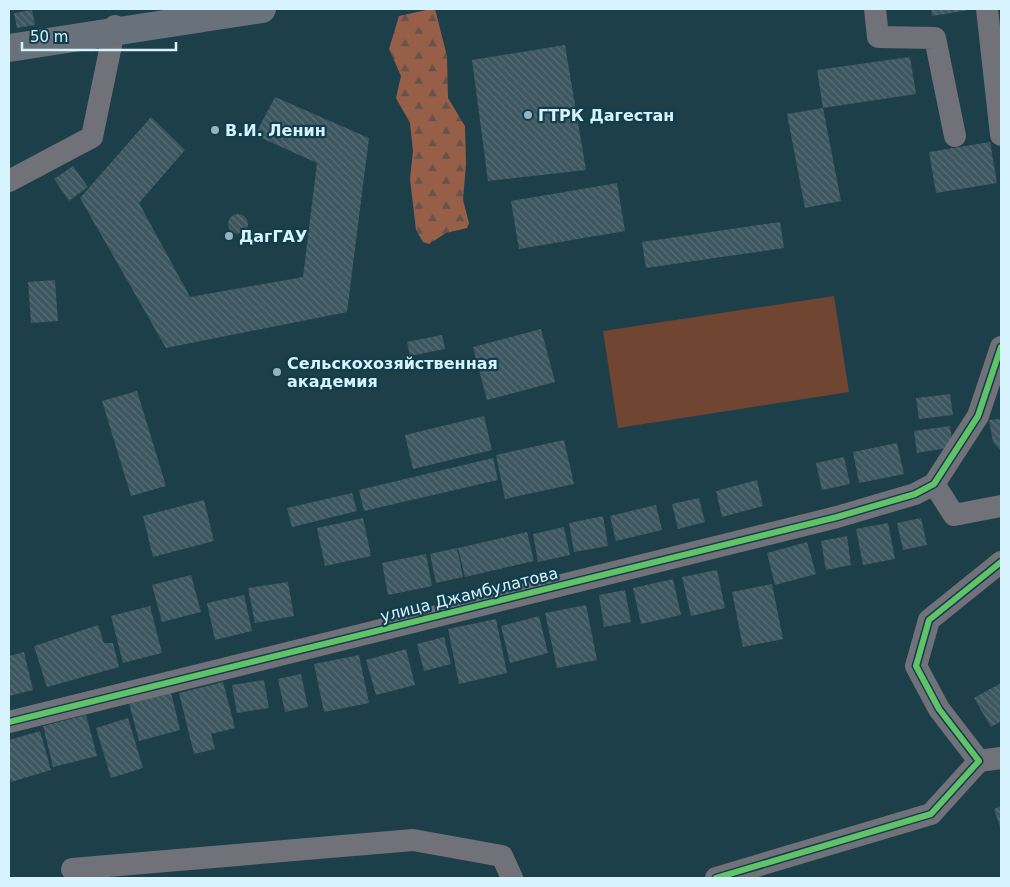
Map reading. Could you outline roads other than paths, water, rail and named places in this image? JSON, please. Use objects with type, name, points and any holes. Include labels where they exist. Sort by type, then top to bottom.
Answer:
[{"type":"main road","points":[[9,48],[225,9]]},
{"type":"main road","points":[[9,42],[262,9]]},
{"type":"street","points":[[875,9],[878,37],[935,38],[954,136]]},
{"type":"street","points":[[987,9],[1001,135]]},
{"type":"street","points":[[9,181],[92,137],[114,29]]},
{"type":"street","points":[[1001,347],[978,416],[934,484],[954,515],[1001,506]]},
{"type":"street","name":"улица Джамбулатова","points":[[9,722],[837,517],[914,494],[934,484]]},
{"type":"street","points":[[979,761],[938,709],[916,666],[929,620],[1001,562]]},
{"type":"street","points":[[716,878],[931,814],[979,761],[1001,758]]},
{"type":"street","points":[[72,869],[414,840],[502,856],[512,878]]},
{"type":"place","name":"ГТРК Дагестан","points":[[528,115]]},
{"type":"place","name":"В.И. Ленин","points":[[215,130]]},
{"type":"place","name":"ДагГАУ","points":[[229,236]]},
{"type":"place","name":"Сельскохозяйственная академия","points":[[277,372]]}]
